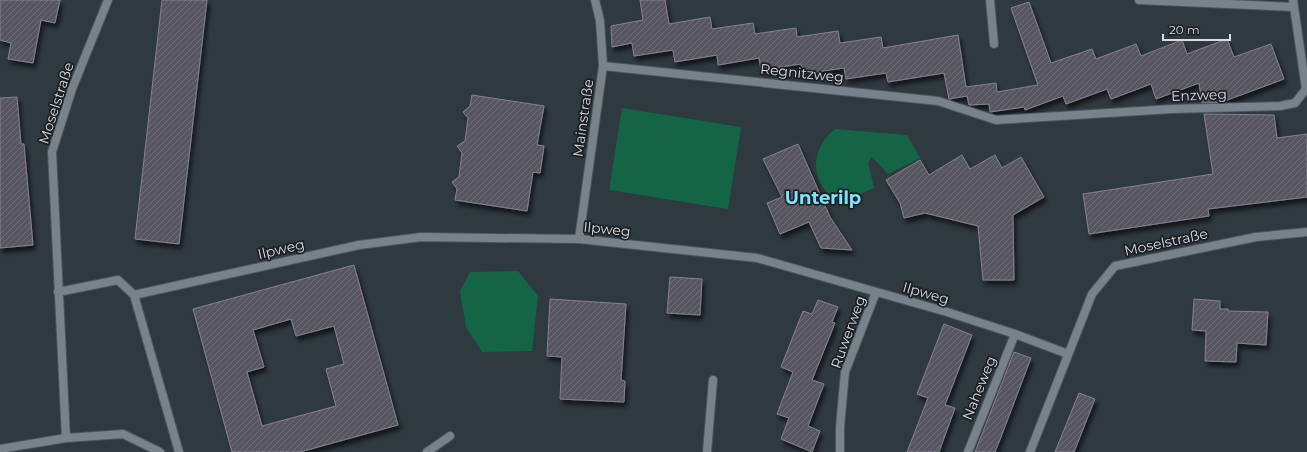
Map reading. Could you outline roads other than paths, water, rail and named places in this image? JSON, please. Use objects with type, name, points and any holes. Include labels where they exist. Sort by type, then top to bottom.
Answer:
[{"type":"street","name":"Moselstraße","points":[[66,438],[52,152],[72,88],[108,0]]},
{"type":"street","name":"Mainstraße","points":[[579,239],[603,66],[600,21],[595,0]]},
{"type":"street","points":[[990,0],[994,44]]},
{"type":"street","points":[[1139,0],[1294,4]]},
{"type":"street","name":"Enzweg","points":[[996,120],[1172,109],[1280,106],[1295,103],[1306,89],[1294,4]]},
{"type":"street","name":"Regnitzweg","points":[[603,66],[938,101],[996,120]]},
{"type":"street","name":"Moselstraße","points":[[1030,452],[1092,294],[1115,266],[1256,237],[1307,232]]},
{"type":"street","name":"Ilpweg","points":[[134,295],[359,245],[413,238],[579,239],[757,258],[1015,334],[1068,354]]},
{"type":"street","points":[[58,292],[118,280],[134,295],[179,452]]},
{"type":"street","name":"Ruwerweg","points":[[840,452],[840,427],[845,372],[876,292]]},
{"type":"street","name":"Naheweg","points":[[968,452],[1015,334]]},
{"type":"street","points":[[707,452],[713,380]]},
{"type":"street","points":[[0,449],[66,438],[123,434],[160,452]]},
{"type":"street","points":[[427,452],[450,436]]},
{"type":"district","name":"Unterilp","points":[[823,198]]}]
